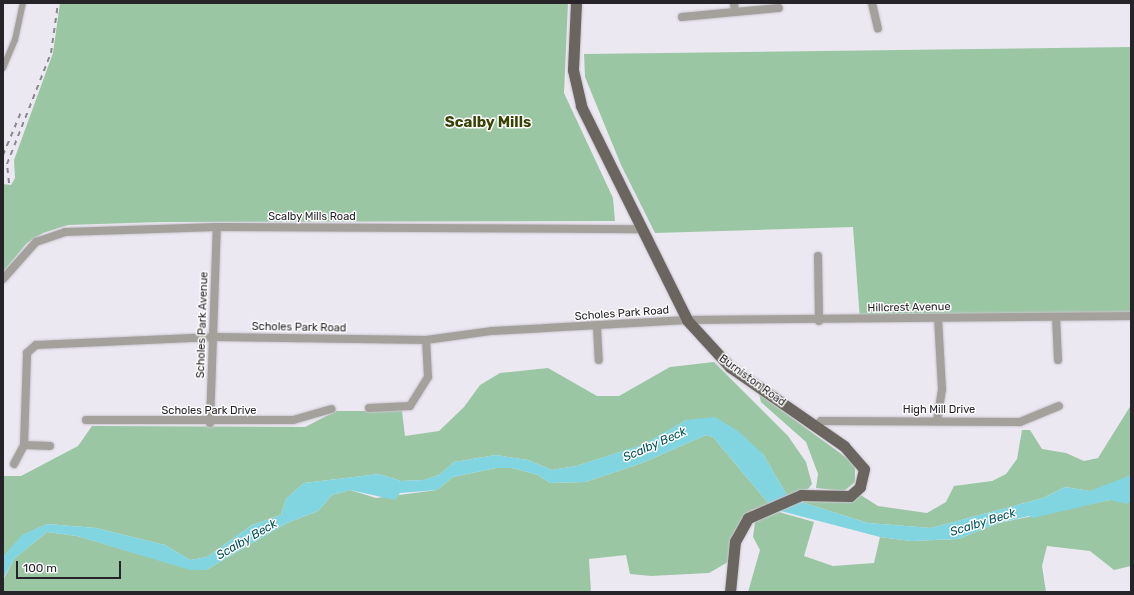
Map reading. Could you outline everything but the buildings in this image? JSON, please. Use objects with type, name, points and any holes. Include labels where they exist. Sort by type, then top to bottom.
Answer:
[{"type":"main road","name":"Burniston Road","points":[[576,3],[573,70],[581,106],[639,229],[687,320],[730,367],[817,426],[861,462],[862,482],[855,492],[842,498],[793,497],[762,510],[748,518],[738,531],[730,592]]},
{"type":"street","points":[[3,68],[15,40],[23,3]]},
{"type":"street","points":[[734,3],[735,12]]},
{"type":"street","points":[[872,3],[878,28]]},
{"type":"street","points":[[682,17],[779,8]]},
{"type":"street","name":"Scalby Mills Road","points":[[3,279],[36,242],[46,236],[217,227],[639,229]]},
{"type":"street","name":"Scholes Park Avenue","points":[[210,423],[217,227]]},
{"type":"street","points":[[818,256],[819,321]]},
{"type":"street","name":"Hillcrest Avenue","points":[[687,320],[819,321],[1131,316]]},
{"type":"street","points":[[1056,317],[1058,360]]},
{"type":"street","points":[[937,421],[942,389],[938,318]]},
{"type":"street","name":"Scholes Park Road","points":[[14,464],[24,445],[26,353],[36,345],[214,337],[426,340],[492,331],[596,327],[687,320]]},
{"type":"street","points":[[596,327],[599,360]]},
{"type":"street","points":[[369,408],[410,406],[428,377],[426,340]]},
{"type":"street","name":"High Mill Drive","points":[[817,426],[821,421],[1020,422],[1059,406]]},
{"type":"street","name":"Scholes Park Drive","points":[[86,420],[210,423],[293,420],[330,409]]},
{"type":"street","points":[[24,445],[50,446]]},
{"type":"green space","points":[[60,3],[568,3],[564,93],[613,198],[615,221],[161,222],[68,225],[43,233],[27,243],[3,272],[3,184],[11,185],[15,178],[14,160],[53,53]]},
{"type":"green space","points":[[1131,47],[1131,316],[860,320],[853,227],[655,233],[621,165],[585,77],[584,54]]},
{"type":"green space","points":[[714,362],[788,436],[806,462],[812,484],[808,489],[788,497],[763,454],[686,420],[645,444],[576,466],[552,470],[528,460],[496,455],[454,462],[439,475],[424,480],[401,481],[379,474],[304,483],[286,499],[281,515],[252,525],[207,557],[190,560],[165,545],[96,528],[47,524],[23,535],[3,557],[3,476],[21,476],[78,446],[92,426],[305,427],[336,411],[402,411],[405,436],[439,431],[464,407],[480,385],[500,373],[548,368],[597,396],[619,396],[670,367]]},
{"type":"green space","points":[[759,394],[855,464],[855,482],[844,491],[816,488],[818,474],[806,442],[761,402]]},
{"type":"green space","points":[[1131,405],[1131,475],[1105,487],[1090,491],[1065,487],[1043,498],[931,528],[868,523],[795,500],[859,494],[878,506],[927,513],[946,502],[954,486],[992,481],[1006,474],[1017,459],[1022,430],[1030,430],[1042,449],[1066,453],[1084,461],[1098,458]]},
{"type":"green space","points":[[706,435],[713,437],[769,504],[752,510],[740,523],[728,562],[709,573],[651,576],[630,574],[626,555],[589,559],[591,592],[3,592],[3,580],[14,559],[47,532],[77,536],[172,564],[206,570],[287,523],[318,511],[332,495],[350,490],[376,498],[437,490],[453,477],[496,468],[512,468],[538,475],[550,483],[585,482],[642,463]]},
{"type":"green space","points":[[1110,500],[1131,501],[1131,566],[1114,570],[1090,551],[1047,546],[1042,566],[1046,592],[748,592],[760,550],[753,537],[755,522],[779,512],[814,522],[804,556],[833,566],[874,563],[880,537],[911,541],[958,539],[999,523]]},
{"type":"water","name":"Scalby Beck","points":[[715,417],[738,431],[763,454],[788,497],[769,504],[713,437],[706,435],[642,463],[585,482],[550,483],[538,475],[512,468],[496,468],[453,477],[437,490],[400,493],[395,500],[350,490],[332,495],[318,511],[287,523],[206,570],[190,570],[77,536],[47,532],[14,559],[3,579],[3,557],[22,535],[47,524],[96,528],[165,545],[190,560],[207,557],[252,525],[281,515],[286,499],[304,483],[379,474],[401,481],[424,480],[439,475],[454,462],[496,455],[528,460],[552,470],[576,466],[644,444],[686,420]]},
{"type":"water","name":"Scalby Beck","points":[[1131,475],[1131,501],[1127,504],[1110,500],[1033,518],[1029,516],[999,523],[958,539],[911,541],[880,537],[773,509],[795,500],[868,523],[931,528],[1043,498],[1065,487],[1090,491]]},
{"type":"railway","points":[[9,183],[7,164],[51,53],[58,3]]},
{"type":"railway","points":[[3,155],[21,112]]},
{"type":"district","name":"Scalby Mills","points":[[488,123]]}]
